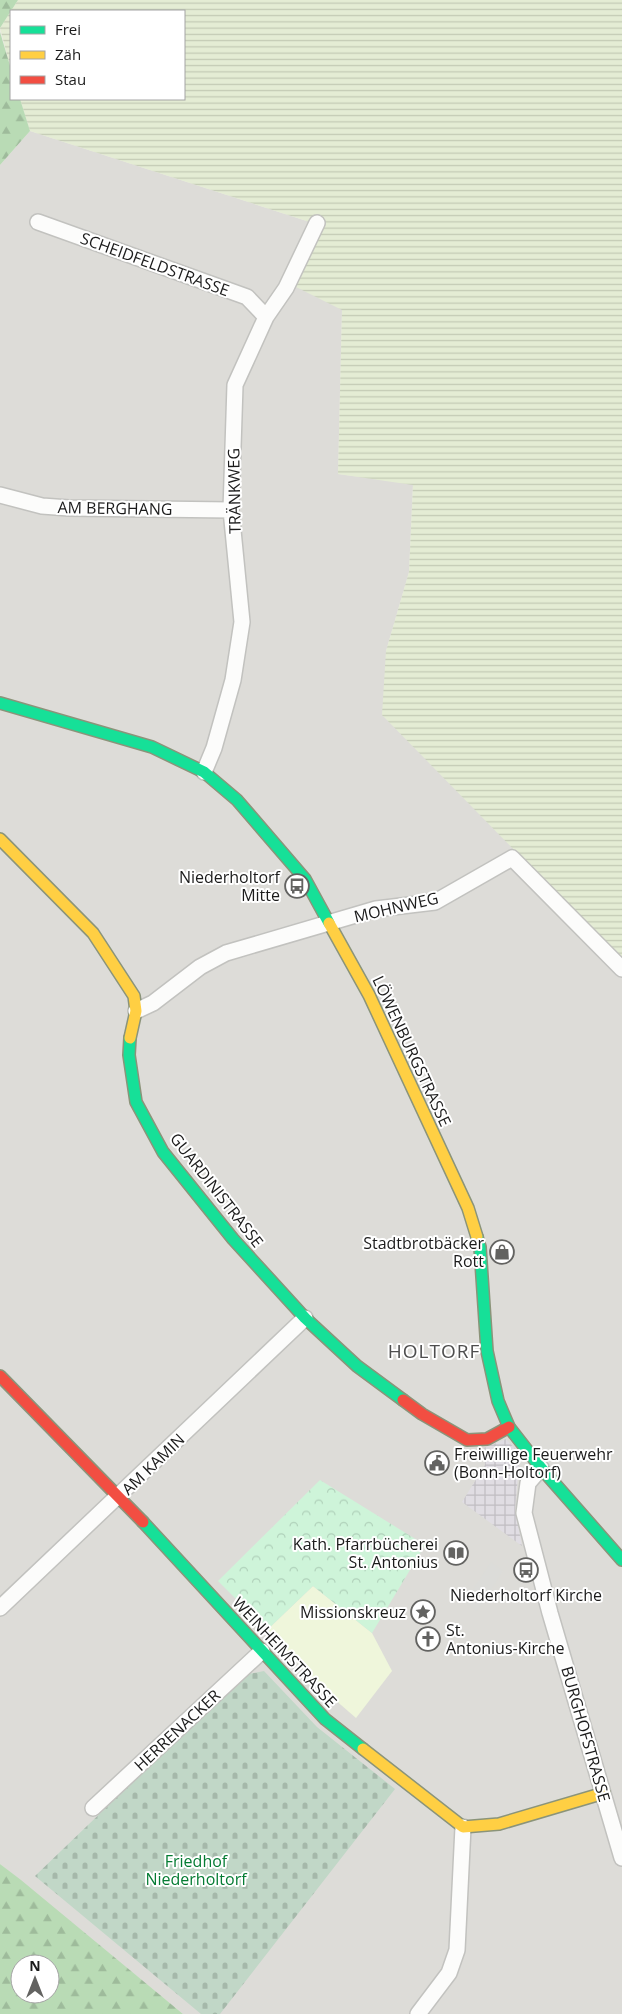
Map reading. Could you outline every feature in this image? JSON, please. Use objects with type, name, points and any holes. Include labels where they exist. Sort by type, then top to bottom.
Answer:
[{"type":"street","name":"SCHEIDFELDSTRASSE","points":[[38,222],[247,297],[266,317]]},
{"type":"street","name":"TRÄNKWEG","points":[[204,772],[214,748],[233,680],[242,622],[231,510],[235,385],[266,317],[286,288],[317,223]]},
{"type":"street","name":"AM BERGHANG","points":[[0,495],[42,506],[69,508],[231,510]]},
{"type":"street","name":"LÖWENBURGSTRASSE","points":[[0,703],[152,747],[204,772],[237,800],[305,879],[370,995],[468,1208],[480,1247],[487,1351],[498,1401],[509,1427],[541,1468],[622,1560]]},
{"type":"street","points":[[0,839],[93,933],[134,996],[136,1011]]},
{"type":"street","name":"MOHNWEG","points":[[136,1011],[153,1003],[200,967],[226,953],[254,943],[330,924],[376,909],[434,902],[512,858],[622,969]]},
{"type":"street","name":"GUARDINISTRASSE","points":[[136,1011],[131,1029],[129,1055],[136,1102],[163,1152],[233,1239],[305,1318],[364,1371],[422,1414],[467,1440],[487,1439],[509,1427]]},
{"type":"street","name":"AM KAMIN","points":[[0,1608],[118,1498],[305,1318]]},
{"type":"street","name":"WEINHEIMSTRASSE","points":[[0,1376],[326,1719],[463,1827]]},
{"type":"street","name":"BURGHOFSTRASSE","points":[[541,1468],[528,1483],[524,1513],[550,1613],[622,1858]]},
{"type":"street","name":"HERRENACKER","points":[[93,1808],[262,1651]]},
{"type":"street","points":[[418,2014],[449,1974],[457,1950],[463,1827],[499,1824],[604,1793]]},
{"type":"shaded area","points":[[18,0],[622,0],[622,960],[382,715],[386,651],[409,572],[413,485],[338,474],[342,310],[292,285],[322,226],[30,131],[20,100],[185,100],[185,10],[12,10]]},
{"type":"shaded area","points":[[10,12],[10,65],[0,28]]},
{"type":"shaded area","points":[[30,131],[322,226],[342,310],[338,474],[413,484],[409,572],[386,651],[622,803],[622,2014],[183,2014],[0,1864],[0,165]]},
{"type":"shaded area","points":[[506,1439],[515,1449],[519,1465],[515,1510],[522,1546],[462,1502],[485,1465],[484,1448]]},
{"type":"shaded area","points":[[491,1562],[503,1571],[477,1611],[465,1602]]},
{"type":"shaded area","points":[[313,1586],[372,1633],[392,1671],[356,1718],[318,1685],[267,1630]]},
{"type":"green space","points":[[0,0],[18,0],[10,10],[0,28]]},
{"type":"green space","points":[[0,32],[10,66],[10,100],[20,100],[30,131],[0,165]]},
{"type":"green space","points":[[320,1480],[425,1545],[372,1633],[313,1586],[267,1630],[218,1581]]},
{"type":"green space","name":"Friedhof Niederholtorf","points":[[264,1671],[317,1727],[395,1789],[220,2014],[201,2014],[35,1876],[244,1675]]},
{"type":"green space","points":[[0,1864],[21,1880],[183,2014],[0,2014]]},
{"type":"traffic: fast","points":[[0,703],[152,747],[204,772],[237,800],[305,879],[329,923]]},
{"type":"traffic: fast","points":[[130,1038],[129,1055],[136,1102],[163,1152],[233,1239],[305,1318],[357,1366],[403,1400]]},
{"type":"traffic: fast","points":[[477,1237],[480,1247],[487,1351],[498,1401],[509,1427],[541,1468],[622,1560]]},
{"type":"traffic: fast","points":[[143,1522],[325,1719],[363,1749]]},
{"type":"traffic: slow","points":[[0,839],[93,933],[134,996],[136,1011],[130,1038]]},
{"type":"traffic: slow","points":[[329,923],[369,995],[468,1208],[477,1237]]},
{"type":"traffic: slow","points":[[363,1749],[463,1827],[499,1824],[604,1793]]},
{"type":"traffic: jam","points":[[0,1376],[143,1522]]},
{"type":"traffic: jam","points":[[403,1400],[422,1414],[467,1440],[487,1439],[509,1427]]},
{"type":"place","name":"Niederholtorf Mitte","points":[[297,886]]},
{"type":"place","name":"Stadtbrotbäcker Rott","points":[[502,1252]]},
{"type":"place","name":"Freiwillige Feuerwehr (Bonn-Holtorf)","points":[[437,1463]]},
{"type":"place","name":"Kath. Pfarrbücherei St. Antonius","points":[[456,1553]]},
{"type":"place","name":"Niederholtorf Kirche","points":[[526,1570]]},
{"type":"place","name":"Missionskreuz","points":[[423,1612]]},
{"type":"place","name":"St. Antonius-Kirche","points":[[428,1639]]},
{"type":"district","name":"HOLTORF","points":[[434,1351]]}]
